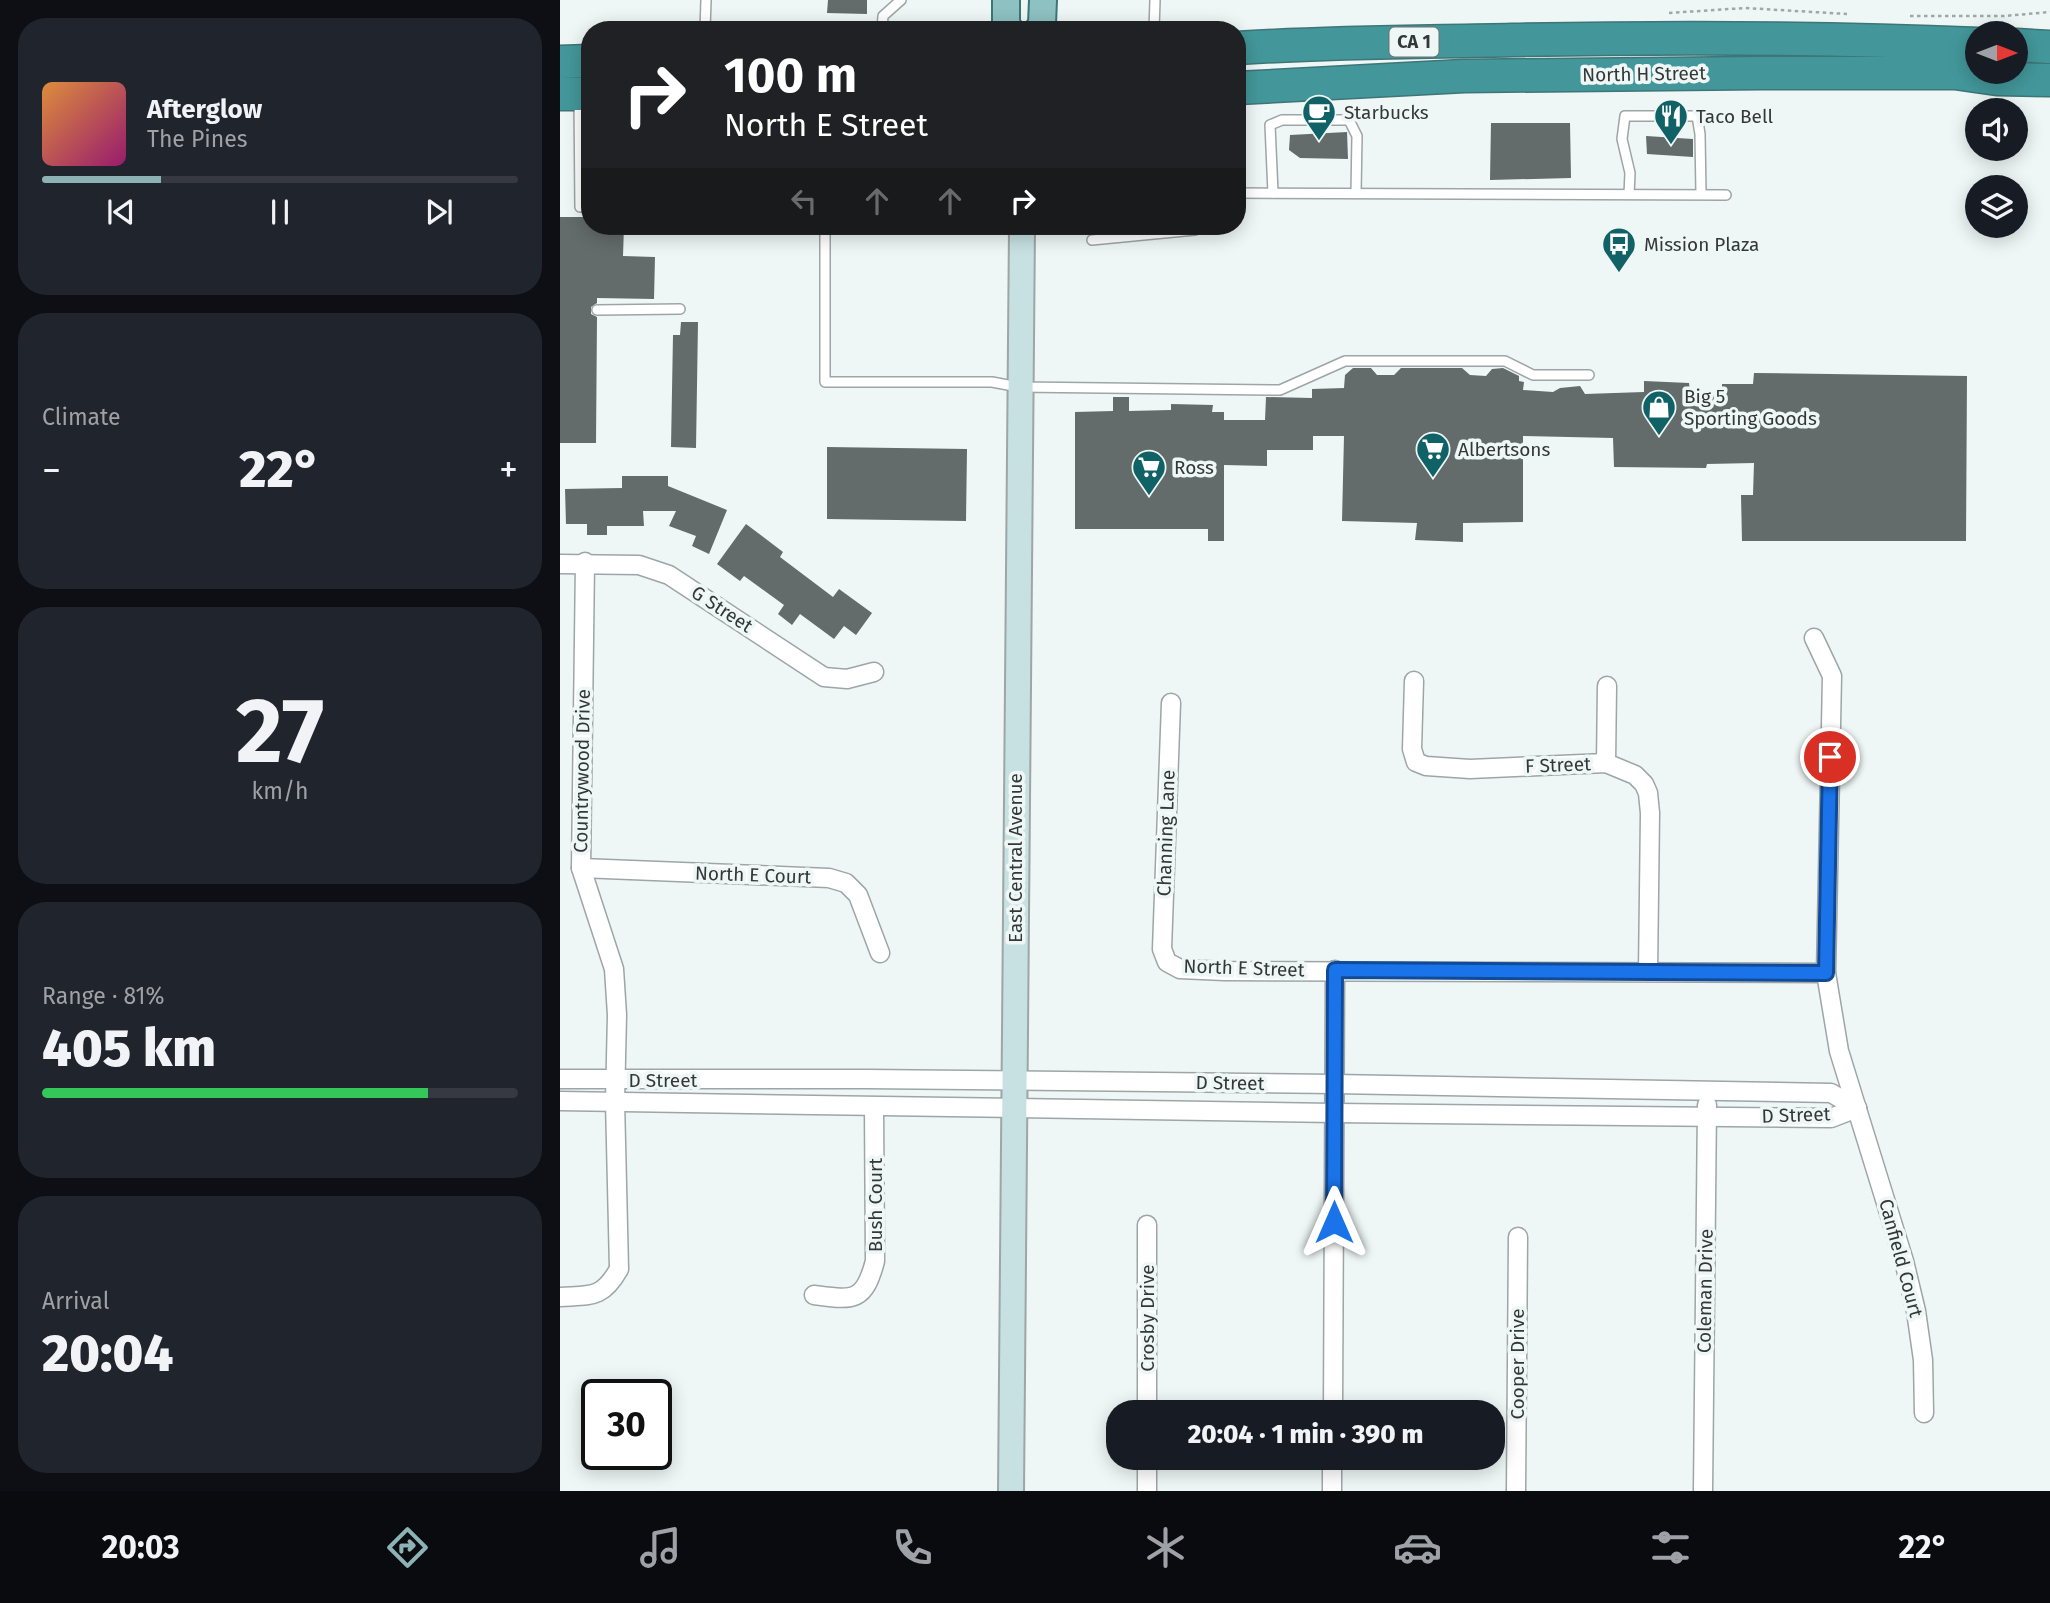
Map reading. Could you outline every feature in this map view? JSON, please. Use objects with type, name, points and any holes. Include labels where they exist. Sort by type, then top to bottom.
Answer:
[{"type":"highway","name":"North H Street","points":[[1246,48],[1620,38],[1871,38],[1965,43]]},
{"type":"highway","points":[[2028,46],[2050,47]]},
{"type":"highway","points":[[560,62],[581,61]]},
{"type":"highway","name":"North H Street","points":[[1246,88],[1451,77],[1747,73],[1941,73],[1997,79],[2050,80]]},
{"type":"main road","points":[[1006,0],[1006,21]]},
{"type":"main road","points":[[1042,21],[1043,0]]},
{"type":"main road","name":"East Central Avenue","points":[[1011,1491],[1022,235]]},
{"type":"street","name":"G Street","points":[[560,564],[585,562],[639,565],[669,575],[824,677],[847,679],[874,672]]},
{"type":"street","name":"Countrywood Drive","points":[[560,1297],[593,1295],[610,1286],[619,1269],[615,1101],[617,1015],[614,969],[581,869],[585,562]]},
{"type":"street","name":"Canfield Court","points":[[1814,638],[1832,676],[1826,973],[1839,1051],[1904,1261],[1916,1311],[1923,1360],[1924,1413]]},
{"type":"street","name":"F Street","points":[[1413,681],[1412,749],[1416,762],[1426,766],[1470,769],[1606,763],[1635,775],[1644,784],[1648,793],[1650,835],[1648,972]]},
{"type":"street","points":[[1606,763],[1607,686]]},
{"type":"street","name":"Channing Lane","points":[[1167,962],[1162,949],[1171,703]]},
{"type":"street","name":"North E Court","points":[[581,869],[829,878],[846,883],[858,895],[880,953]]},
{"type":"street","name":"North E Street","points":[[1167,962],[1180,969],[1224,971],[1826,973]]},
{"type":"street","points":[[1333,1400],[1335,970]]},
{"type":"street","name":"D Street","points":[[560,1079],[1335,1084],[1831,1093],[1857,1108]]},
{"type":"street","name":"Coleman Drive","points":[[1703,1491],[1707,1091]]},
{"type":"street","name":"D Street","points":[[560,1101],[1334,1114],[1830,1118],[1857,1108]]},
{"type":"street","name":"Bush Court","points":[[814,1295],[843,1299],[863,1290],[869,1282],[875,1261],[874,1107]]},
{"type":"street","name":"Crosby Drive","points":[[1147,1224],[1147,1400]]},
{"type":"street","name":"Cooper Drive","points":[[1516,1491],[1518,1237]]},
{"type":"street","points":[[1147,1470],[1147,1491]]},
{"type":"street","points":[[1332,1470],[1332,1491]]},
{"type":"lane","points":[[705,21],[706,0]]},
{"type":"lane","points":[[883,21],[883,16],[901,0]]},
{"type":"lane","points":[[1154,0],[1154,21]]},
{"type":"lane","points":[[576,94],[580,207]]},
{"type":"lane","points":[[1629,194],[1630,173],[1622,138],[1625,116],[1697,116],[1701,194]]},
{"type":"lane","points":[[1273,193],[1270,125],[1282,120],[1349,120],[1356,136],[1356,193]]},
{"type":"lane","points":[[1246,192],[1727,195]]},
{"type":"lane","points":[[825,235],[825,382],[992,382],[1019,387],[1280,390],[1345,361],[1505,361],[1533,376],[1588,375]]},
{"type":"lane","points":[[1092,240],[1144,235]]},
{"type":"lane","points":[[597,310],[680,309]]},
{"type":"path","points":[[1668,13],[1745,8],[1847,14]]},
{"type":"path","points":[[1898,16],[2004,16],[2050,12]]},
{"type":"building","points":[[828,0],[867,0],[867,14],[827,13]]},
{"type":"building","points":[[1491,123],[1570,123],[1571,178],[1490,180]]},
{"type":"building","name":"Starbucks","points":[[1347,132],[1348,159],[1300,158],[1289,150],[1290,135]]},
{"type":"building","name":"Taco Bell","points":[[1646,136],[1693,139],[1693,157],[1647,154]]},
{"type":"building","points":[[560,217],[581,217],[581,235],[624,235],[623,256],[655,257],[654,299],[597,298],[597,303],[591,307],[591,314],[597,317],[596,443],[560,443]]},
{"type":"building","points":[[681,322],[698,322],[696,448],[671,447],[673,335],[680,335]]},
{"type":"building","points":[[1353,368],[1371,368],[1377,375],[1394,375],[1401,368],[1462,368],[1470,375],[1486,376],[1492,369],[1503,368],[1519,376],[1519,381],[1524,382],[1523,390],[1553,392],[1560,388],[1580,386],[1585,394],[1644,392],[1644,381],[1689,383],[1690,392],[1722,392],[1722,384],[1753,384],[1754,373],[1967,376],[1966,541],[1742,541],[1741,495],[1753,495],[1754,463],[1707,464],[1706,468],[1614,467],[1613,438],[1523,436],[1523,522],[1463,523],[1463,542],[1415,540],[1417,523],[1342,521],[1344,436],[1313,436],[1313,450],[1267,450],[1267,466],[1224,465],[1224,541],[1208,541],[1208,529],[1075,529],[1075,412],[1113,411],[1113,397],[1129,397],[1129,411],[1171,410],[1171,404],[1213,405],[1212,412],[1224,412],[1224,420],[1265,420],[1266,397],[1312,398],[1312,389],[1344,388],[1345,375]]},
{"type":"building","points":[[827,447],[967,449],[966,521],[827,519]]},
{"type":"building","points":[[622,476],[668,476],[668,486],[727,510],[709,554],[692,546],[696,536],[669,526],[676,511],[643,511],[644,526],[607,526],[607,535],[587,535],[587,524],[566,524],[565,489],[622,488]]},
{"type":"building","points":[[746,524],[783,552],[780,557],[833,597],[839,589],[872,613],[856,635],[844,626],[834,639],[800,614],[792,625],[778,614],[784,605],[744,576],[740,581],[717,564]]},
{"type":"place","name":"Starbucks","points":[[1319,142]]},
{"type":"place","name":"Taco Bell","points":[[1671,146]]},
{"type":"place","name":"Mission Plaza","points":[[1619,274]]},
{"type":"place","name":"Big 5 Sporting Goods","points":[[1659,437]]},
{"type":"place","name":"Albertsons","points":[[1433,479]]},
{"type":"place","name":"Ross","points":[[1149,497]]},
{"type":"route","points":[[1334,1222],[1335,970],[1826,973],[1830,757]]}]
